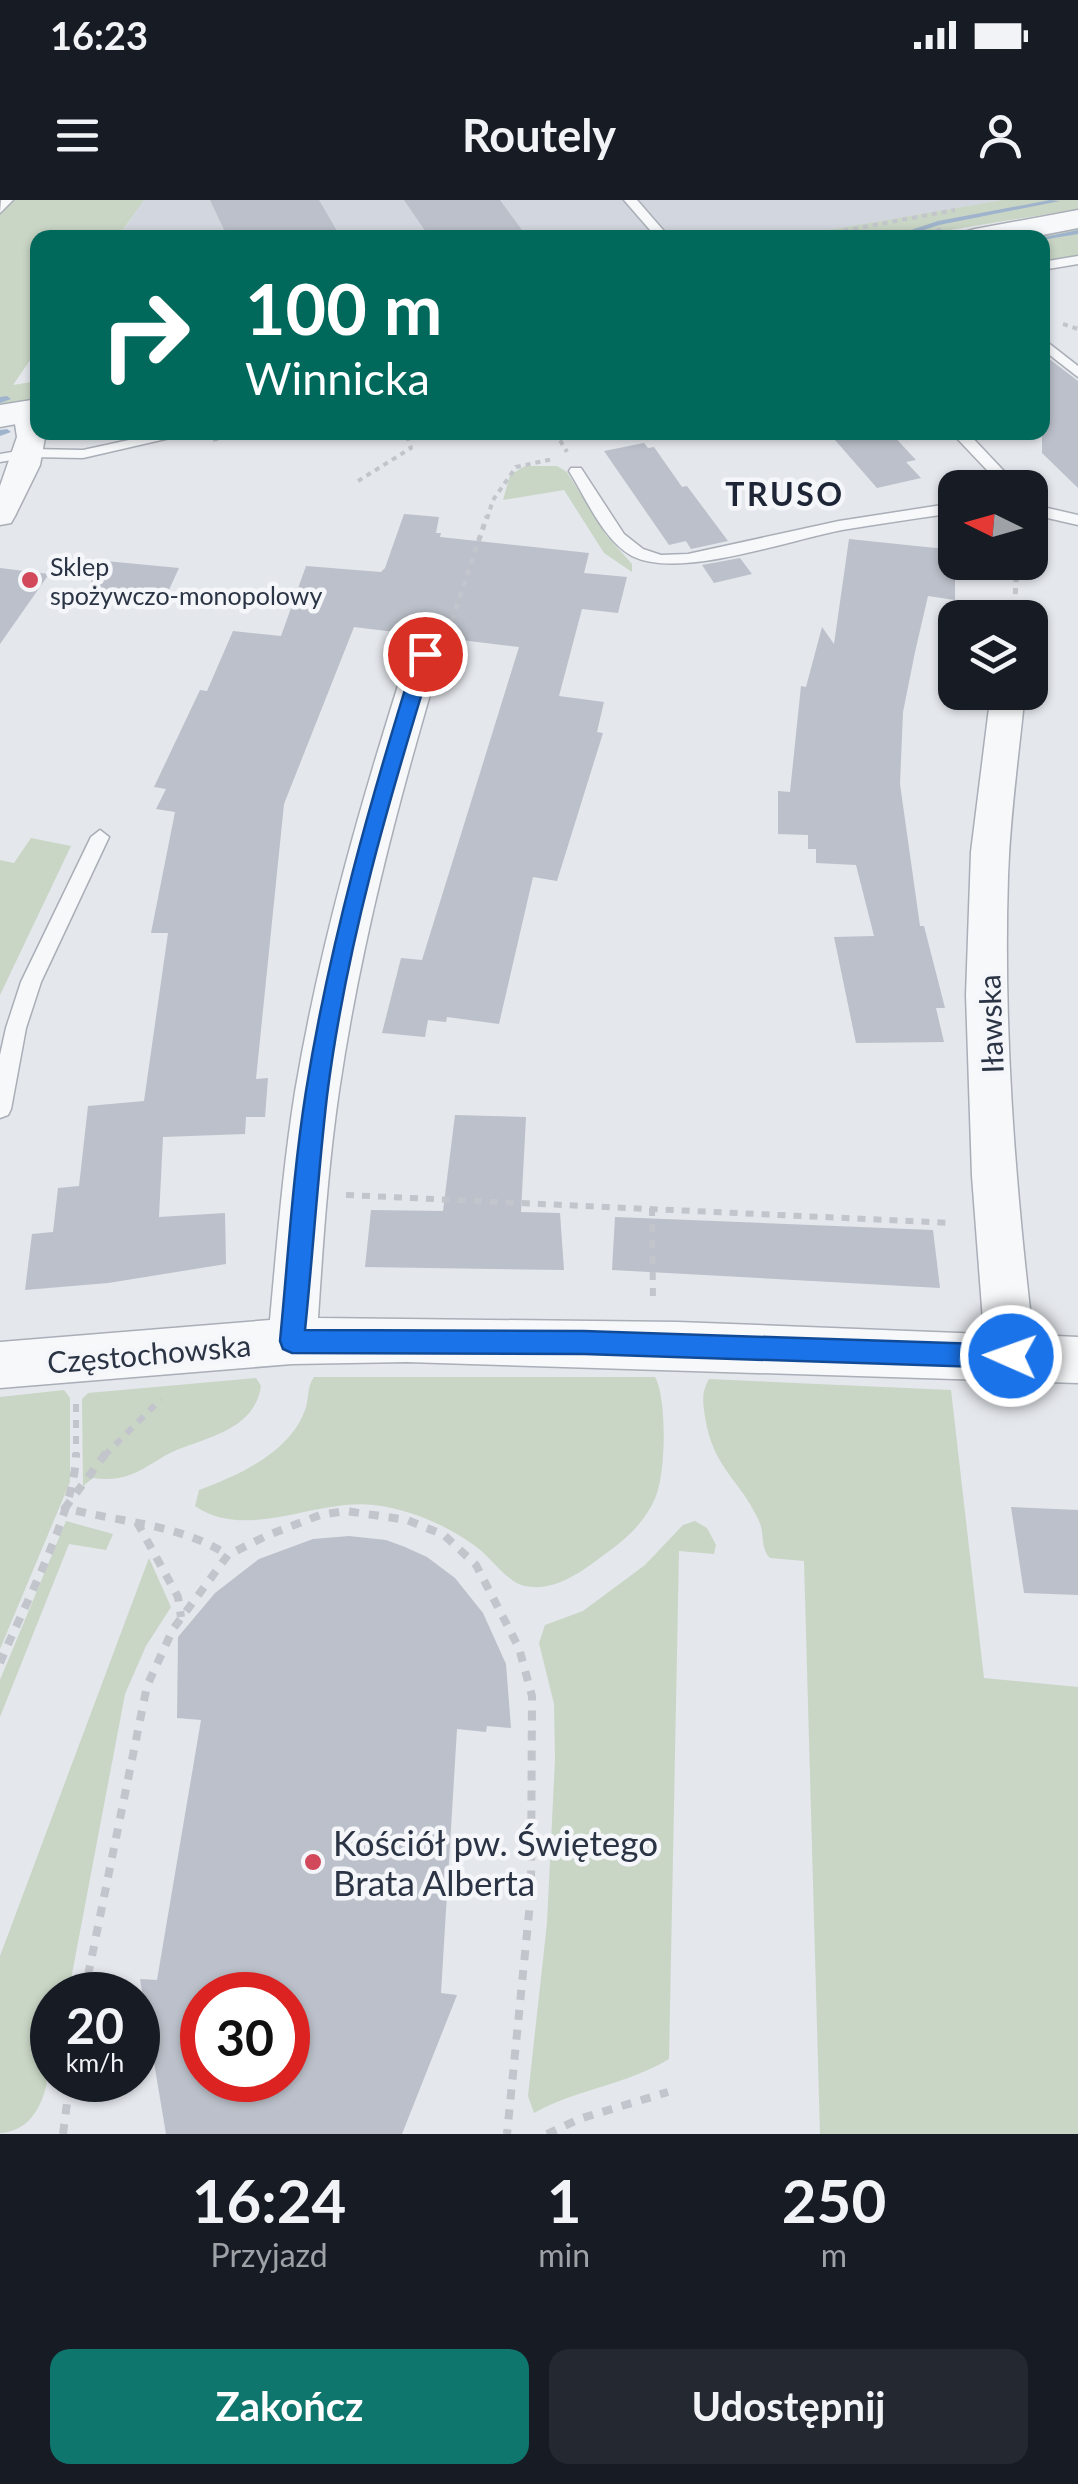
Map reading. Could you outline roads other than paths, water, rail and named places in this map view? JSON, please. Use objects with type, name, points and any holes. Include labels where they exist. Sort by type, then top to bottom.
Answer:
[{"type":"street","points":[[1018,230],[1078,219]]},
{"type":"street","points":[[0,516],[15,456],[30,431]]},
{"type":"street","points":[[292,1341],[316,1094],[338,974],[376,810],[435,646]]},
{"type":"street","name":"Iławska","points":[[1006,710],[989,872],[987,980],[999,1229],[1011,1356]]},
{"type":"street","name":"Częstochowska","points":[[0,1365],[292,1341],[655,1344],[1078,1360]]},
{"type":"lane","points":[[0,208],[6,200]]},
{"type":"lane","points":[[630,200],[657,230]]},
{"type":"lane","points":[[1050,265],[1078,260]]},
{"type":"lane","points":[[1050,349],[1078,374]]},
{"type":"lane","points":[[15,456],[84,454],[151,440]]},
{"type":"lane","points":[[966,440],[995,470]]},
{"type":"lane","points":[[573,463],[618,536],[636,552],[660,560],[688,559],[839,526],[938,511]]},
{"type":"lane","points":[[1048,512],[1078,520]]},
{"type":"lane","points":[[0,1109],[16,1028],[31,982],[100,837]]},
{"type":"waterway","points":[[916,230],[1056,201]]},
{"type":"waterway","points":[[1050,237],[1078,232]]},
{"type":"waterway","points":[[0,400],[7,399]]},
{"type":"waterway","points":[[0,433],[7,432]]},
{"type":"place","name":"Sklep spożywczo-monopolowy","points":[[30,580]]},
{"type":"place","name":"Kościół pw. Świętego Brata Alberta","points":[[313,1862]]},
{"type":"district","name":"TRUSO","points":[[785,493]]}]
